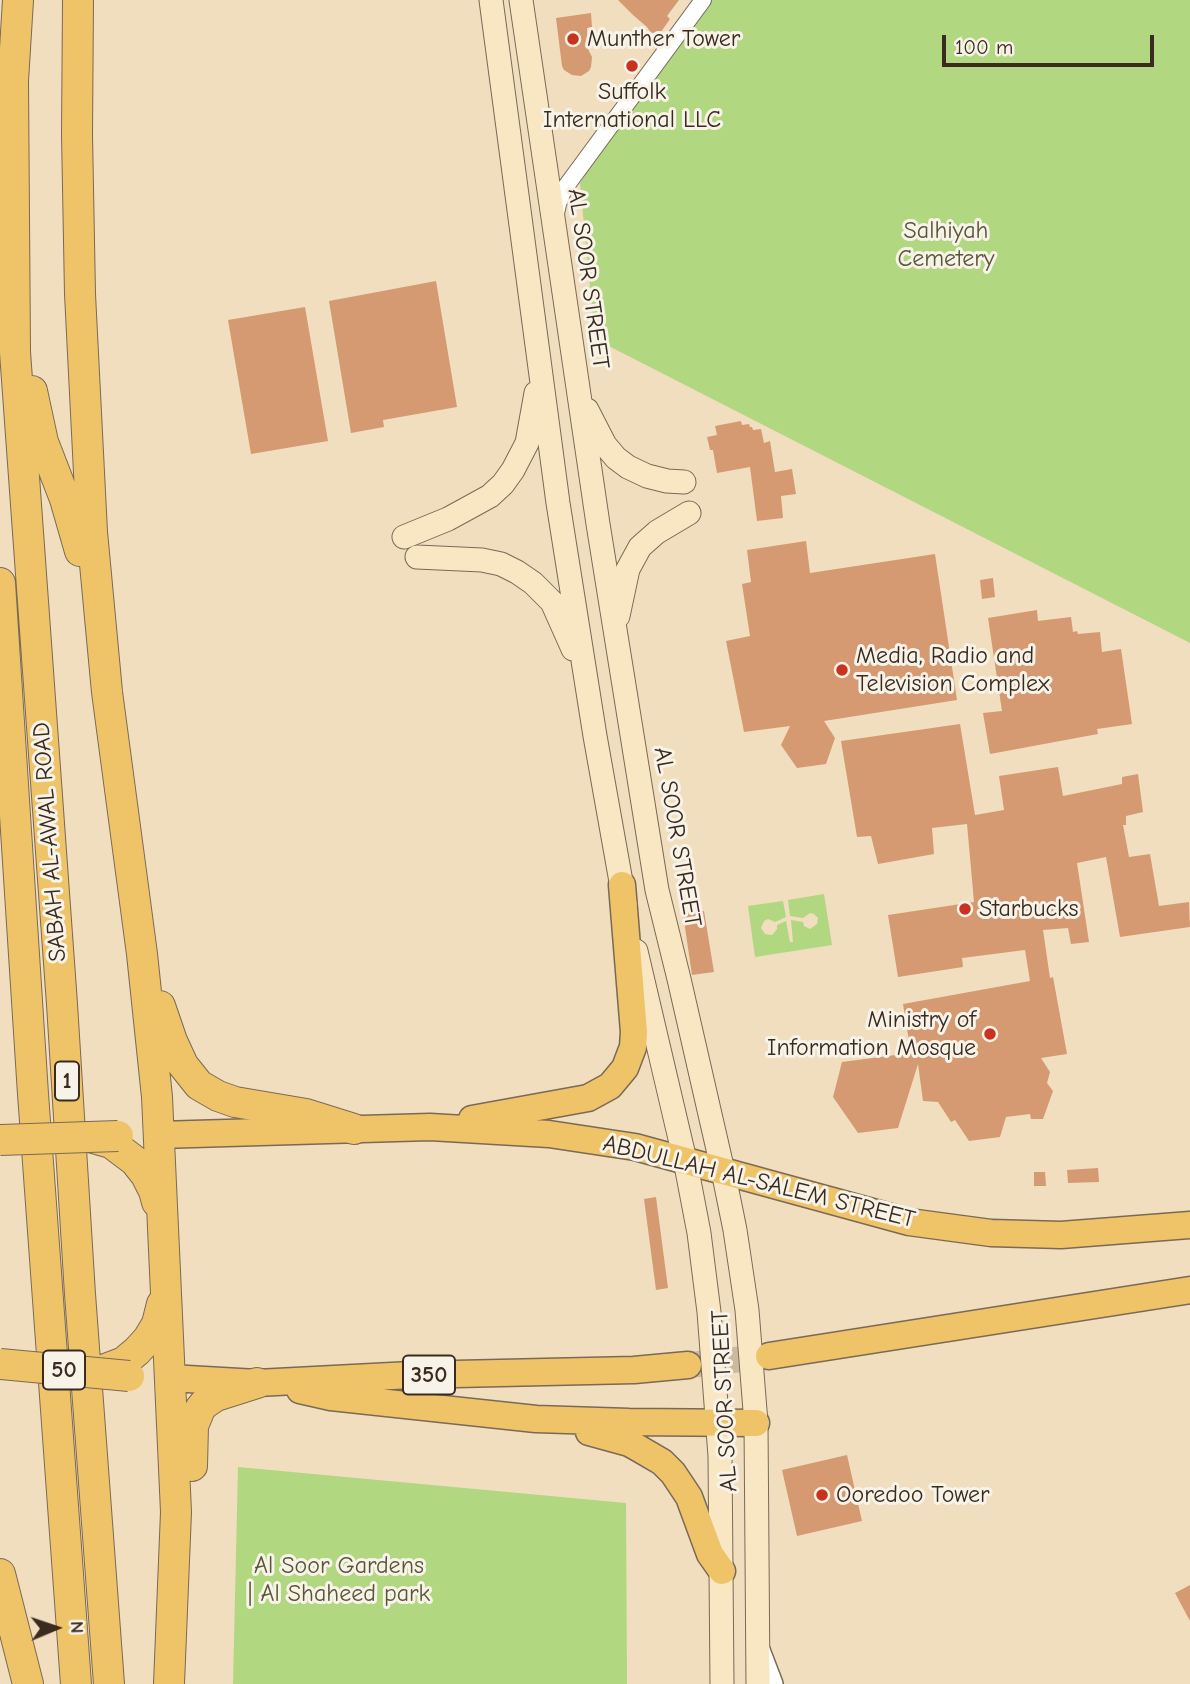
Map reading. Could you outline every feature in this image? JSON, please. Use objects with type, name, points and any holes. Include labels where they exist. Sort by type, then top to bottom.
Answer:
[{"type":"highway","name":"SABAH AL-AWAL ROAD","points":[[18,0],[13,81],[15,352],[109,1684]]},
{"type":"highway","points":[[13,81],[31,0]]},
{"type":"highway","points":[[78,0],[80,294],[92,532],[107,692],[142,954],[159,1135],[176,1512],[169,1684]]},
{"type":"highway","points":[[14,290],[33,400],[43,442],[78,541],[107,692]]},
{"type":"highway","name":"SABAH AL-AWAL ROAD","points":[[0,583],[33,1094],[76,1684]]},
{"type":"highway","points":[[142,954],[172,1041],[183,1065],[199,1085],[235,1102],[306,1114],[354,1129]]},
{"type":"highway","points":[[0,1140],[110,1141],[159,1135]]},
{"type":"highway","points":[[0,1153],[33,1139]]},
{"type":"highway","points":[[110,1141],[135,1161],[146,1175],[154,1191],[163,1226]]},
{"type":"highway","points":[[126,1369],[157,1324],[162,1308],[165,1272]]},
{"type":"highway","points":[[0,1346],[36,1367]]},
{"type":"highway","name":"50","points":[[0,1364],[95,1373],[126,1369]]},
{"type":"highway","name":"350","points":[[126,1369],[170,1378]]},
{"type":"highway","points":[[176,1512],[188,1489],[193,1426],[200,1409],[216,1396],[270,1382]]},
{"type":"highway","points":[[4,1588],[27,1684]]},
{"type":"main road","name":"AL SOOR STREET","points":[[491,0],[558,503],[587,687],[628,918],[685,1160],[699,1233],[719,1423],[722,1684]]},
{"type":"main road","name":"AL SOOR STREET","points":[[521,0],[577,385],[657,890],[723,1171],[747,1310],[756,1423],[758,1684]]},
{"type":"main road","points":[[404,537],[448,519],[490,496],[503,484],[527,443],[540,373]]},
{"type":"main road","points":[[577,385],[596,430],[616,458],[647,476],[684,482]]},
{"type":"main road","points":[[615,633],[633,557],[640,547],[657,533],[689,513]]},
{"type":"main road","points":[[417,556],[482,560],[501,564],[533,583],[552,602],[587,687]]},
{"type":"main road","points":[[430,1127],[580,1101],[603,1091],[620,1075],[631,1056],[634,1032],[622,885]]},
{"type":"main road","name":"ABDULLAH AL-SALEM STREET","points":[[159,1135],[430,1127],[549,1133],[635,1147],[909,1222],[991,1233],[1061,1235],[1190,1225]]},
{"type":"main road","points":[[769,1356],[1190,1290]]},
{"type":"main road","name":"350","points":[[170,1378],[270,1382],[411,1375],[634,1370],[688,1365]]},
{"type":"main road","points":[[270,1382],[318,1395],[536,1419],[756,1423]]},
{"type":"main road","points":[[536,1419],[619,1440],[662,1462],[684,1488],[710,1554],[722,1571]]},
{"type":"street","points":[[554,226],[564,189],[703,0]]},
{"type":"street","points":[[4,1588],[17,1684]]},
{"type":"street","points":[[758,1647],[772,1684]]},
{"type":"green space","name":"Salhiyah Cemetery","points":[[708,0],[1190,0],[1190,643],[595,339],[580,183],[620,118]]},
{"type":"green space","points":[[824,894],[832,945],[755,957],[748,906],[783,901],[786,917],[775,922],[768,919],[761,928],[765,934],[772,935],[777,925],[786,921],[790,942],[793,942],[791,920],[803,922],[804,926],[810,929],[817,924],[818,918],[810,913],[803,918],[790,916],[788,900]]},
{"type":"green space","name":"Al Soor Gardens | Al Shaheed park","points":[[238,1467],[626,1503],[627,1684],[233,1684]]},
{"type":"building","points":[[618,0],[679,0],[667,16],[670,19],[661,32],[651,33]]},
{"type":"building","name":"Munther Tower","points":[[591,13],[592,27],[587,28],[591,67],[581,76],[572,75],[562,66],[556,18]]},
{"type":"building","points":[[436,281],[457,407],[383,420],[384,427],[351,433],[329,301]]},
{"type":"building","points":[[305,307],[328,441],[251,454],[228,320]]},
{"type":"building","points":[[741,421],[742,425],[749,424],[753,430],[761,429],[764,443],[770,441],[775,472],[792,469],[796,494],[781,496],[783,518],[757,521],[750,467],[717,473],[713,450],[710,450],[707,437],[717,435],[715,426]]},
{"type":"building","name":"Media, Radio and Television Complex","points":[[806,541],[810,573],[935,554],[957,700],[824,721],[835,738],[826,764],[797,768],[781,745],[790,726],[744,732],[726,641],[750,636],[742,584],[751,582],[747,550]]},
{"type":"building","points":[[993,578],[995,597],[982,599],[980,580]]},
{"type":"building","points":[[1037,610],[1038,621],[1071,617],[1073,632],[1100,632],[1102,652],[1121,649],[1132,724],[1097,729],[1098,734],[990,754],[983,713],[1002,711],[988,618]]},
{"type":"building","points":[[960,724],[975,815],[1004,810],[999,776],[1058,767],[1063,796],[1122,784],[1122,777],[1138,774],[1143,812],[1126,816],[1126,825],[1123,825],[1129,857],[1150,854],[1159,906],[1189,902],[1190,927],[1120,937],[1106,857],[1077,863],[1089,942],[1071,944],[1068,928],[1043,930],[1050,978],[1053,977],[1067,1054],[1041,1058],[1050,1072],[1047,1083],[1053,1091],[1043,1119],[1031,1119],[1030,1114],[1006,1117],[1000,1137],[969,1141],[955,1120],[951,1122],[938,1102],[923,1101],[918,1064],[898,1128],[858,1133],[833,1097],[842,1062],[911,1053],[903,1004],[1030,981],[1025,950],[962,958],[963,967],[898,977],[888,915],[974,902],[967,824],[932,828],[934,854],[878,864],[871,836],[857,837],[841,741]]},
{"type":"building","points":[[695,884],[700,911],[704,911],[714,972],[692,975],[681,887]]},
{"type":"building","points":[[1098,1168],[1099,1182],[1068,1183],[1067,1170]]},
{"type":"building","points":[[1034,1172],[1045,1172],[1046,1186],[1034,1186]]},
{"type":"building","points":[[656,1197],[668,1288],[656,1290],[644,1199]]},
{"type":"building","name":"Ooredoo Tower","points":[[847,1455],[862,1521],[797,1536],[782,1470]]},
{"type":"building","points":[[1190,1585],[1190,1621],[1175,1593]]},
{"type":"tunnel","points":[[690,1365],[769,1356]]},
{"type":"place","name":"Munther Tower","points":[[573,39]]},
{"type":"place","name":"Suffolk International LLC","points":[[632,66]]},
{"type":"place","name":"Media, Radio and Television Complex","points":[[842,670]]},
{"type":"place","name":"Starbucks","points":[[965,909]]},
{"type":"place","name":"Ministry of Information Mosque","points":[[990,1034]]},
{"type":"place","name":"Ooredoo Tower","points":[[822,1495]]}]
